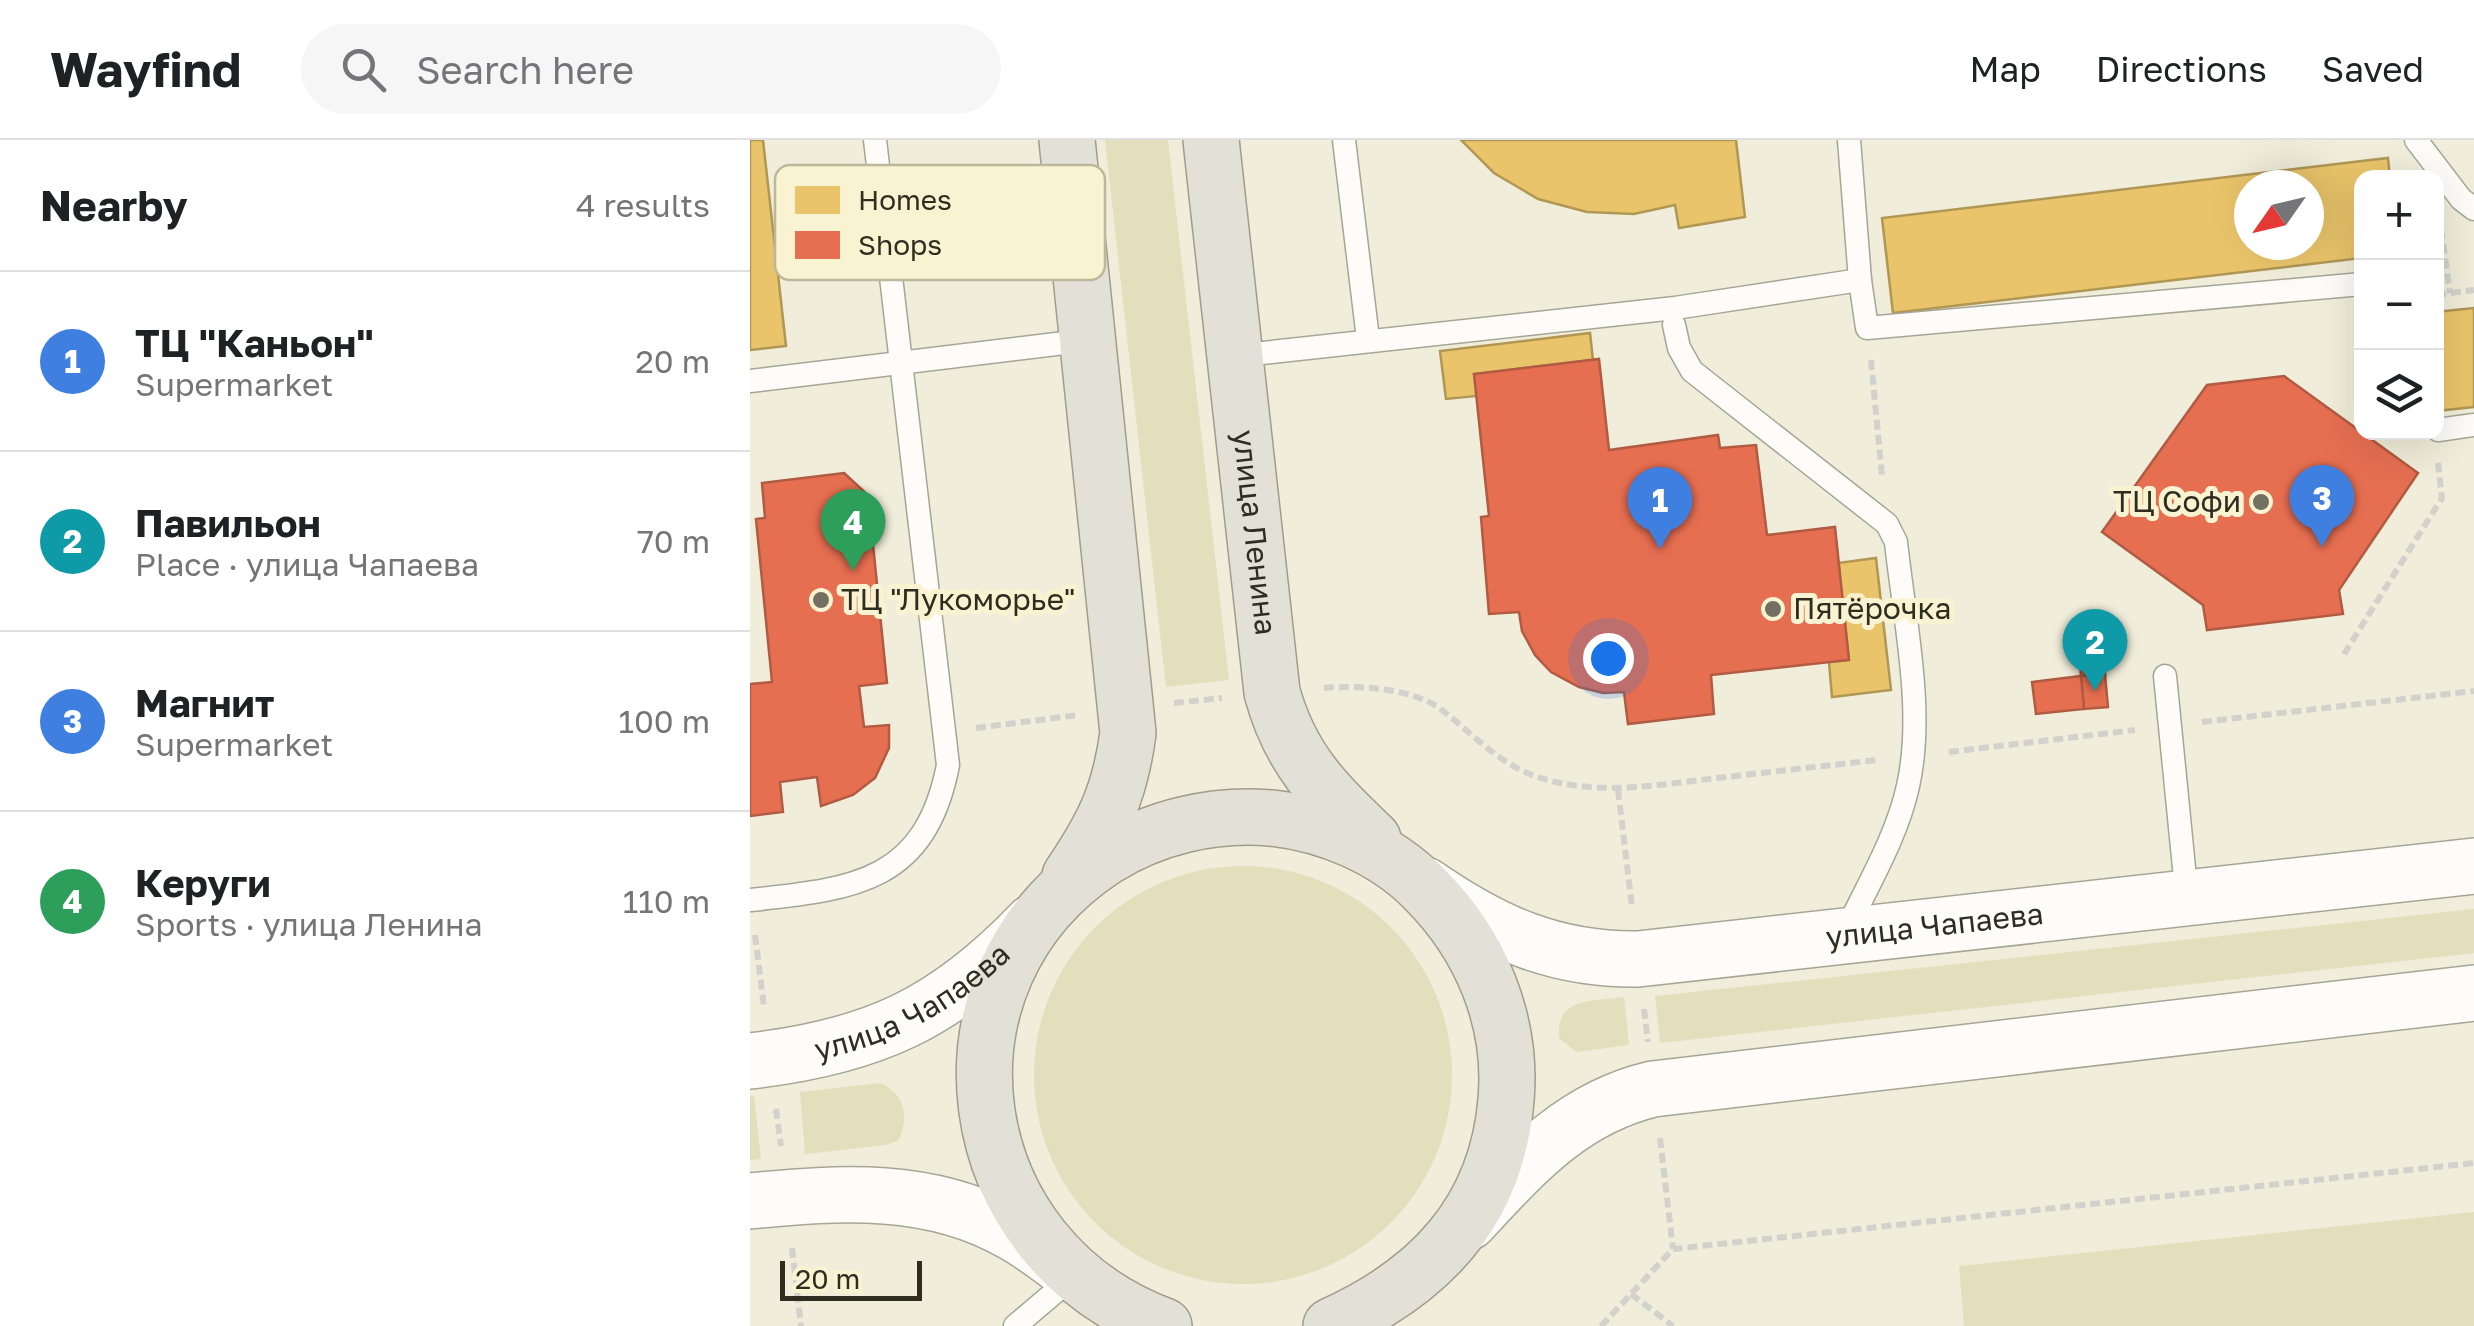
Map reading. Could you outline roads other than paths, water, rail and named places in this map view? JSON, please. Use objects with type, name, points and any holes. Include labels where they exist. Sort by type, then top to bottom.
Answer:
[{"type":"main road","points":[[1067,140],[1070,165]]},
{"type":"main road","name":"улица Ленина","points":[[1211,140],[1272,692],[1280,721],[1297,756],[1319,786],[1412,876]]},
{"type":"main road","points":[[1083,280],[1128,733],[1123,770],[1109,814],[1025,938],[1004,976],[991,1018],[984,1062],[985,1106],[994,1148],[1009,1189],[1031,1227],[1074,1275],[1129,1326]]},
{"type":"main road","points":[[1051,903],[1084,872],[1121,848],[1161,830],[1204,820],[1248,816],[1292,820],[1335,832],[1375,851],[1412,876],[1448,912],[1476,953],[1496,1000],[1506,1049],[1506,1100],[1498,1149],[1480,1196],[1400,1326]]},
{"type":"main road","name":"улица Чапаева","points":[[1412,876],[1483,922],[1528,942],[1600,959],[1638,959],[2474,866]]},
{"type":"main road","name":"улица Чапаева","points":[[760,1060],[810,1052],[858,1038],[895,1027],[930,1010],[992,963],[1051,903]]},
{"type":"main road","points":[[1331,1326],[1376,1306],[1418,1276],[1516,1172],[1578,1119],[1619,1097],[1654,1089],[2474,993]]},
{"type":"main road","points":[[768,1199],[844,1193],[932,1201],[1013,1233],[1129,1313],[1164,1326]]},
{"type":"lane","points":[[875,140],[878,165]]},
{"type":"lane","points":[[1344,140],[1368,339]]},
{"type":"lane","points":[[1850,140],[1860,280],[1868,328],[2354,285]]},
{"type":"lane","points":[[2416,140],[2474,210]]},
{"type":"lane","points":[[751,900],[835,890],[869,880],[901,859],[942,798],[948,766],[891,280]]},
{"type":"lane","points":[[1234,356],[1675,308],[1860,280]]},
{"type":"lane","points":[[1674,325],[1679,348],[1692,371],[1887,524],[1896,542],[1914,706],[1914,756],[1901,812],[1843,936]]},
{"type":"lane","points":[[750,381],[1090,340]]},
{"type":"lane","points":[[2444,435],[2474,425]]},
{"type":"lane","points":[[2165,676],[2186,898]]},
{"type":"lane","points":[[1014,1326],[1074,1275]]},
{"type":"place","name":"ТЦ Софи","points":[[2261,502]]},
{"type":"place","name":"Магнит","points":[[2322,547]]},
{"type":"place","name":"ТЦ \"Каньон\"","points":[[1660,549]]},
{"type":"place","name":"Керуги","points":[[853,571]]},
{"type":"place","name":"ТЦ \"Лукоморье\"","points":[[821,600]]},
{"type":"place","name":"Пятёрочка","points":[[1773,609]]},
{"type":"place","name":"Павильон","points":[[2095,691]]}]
